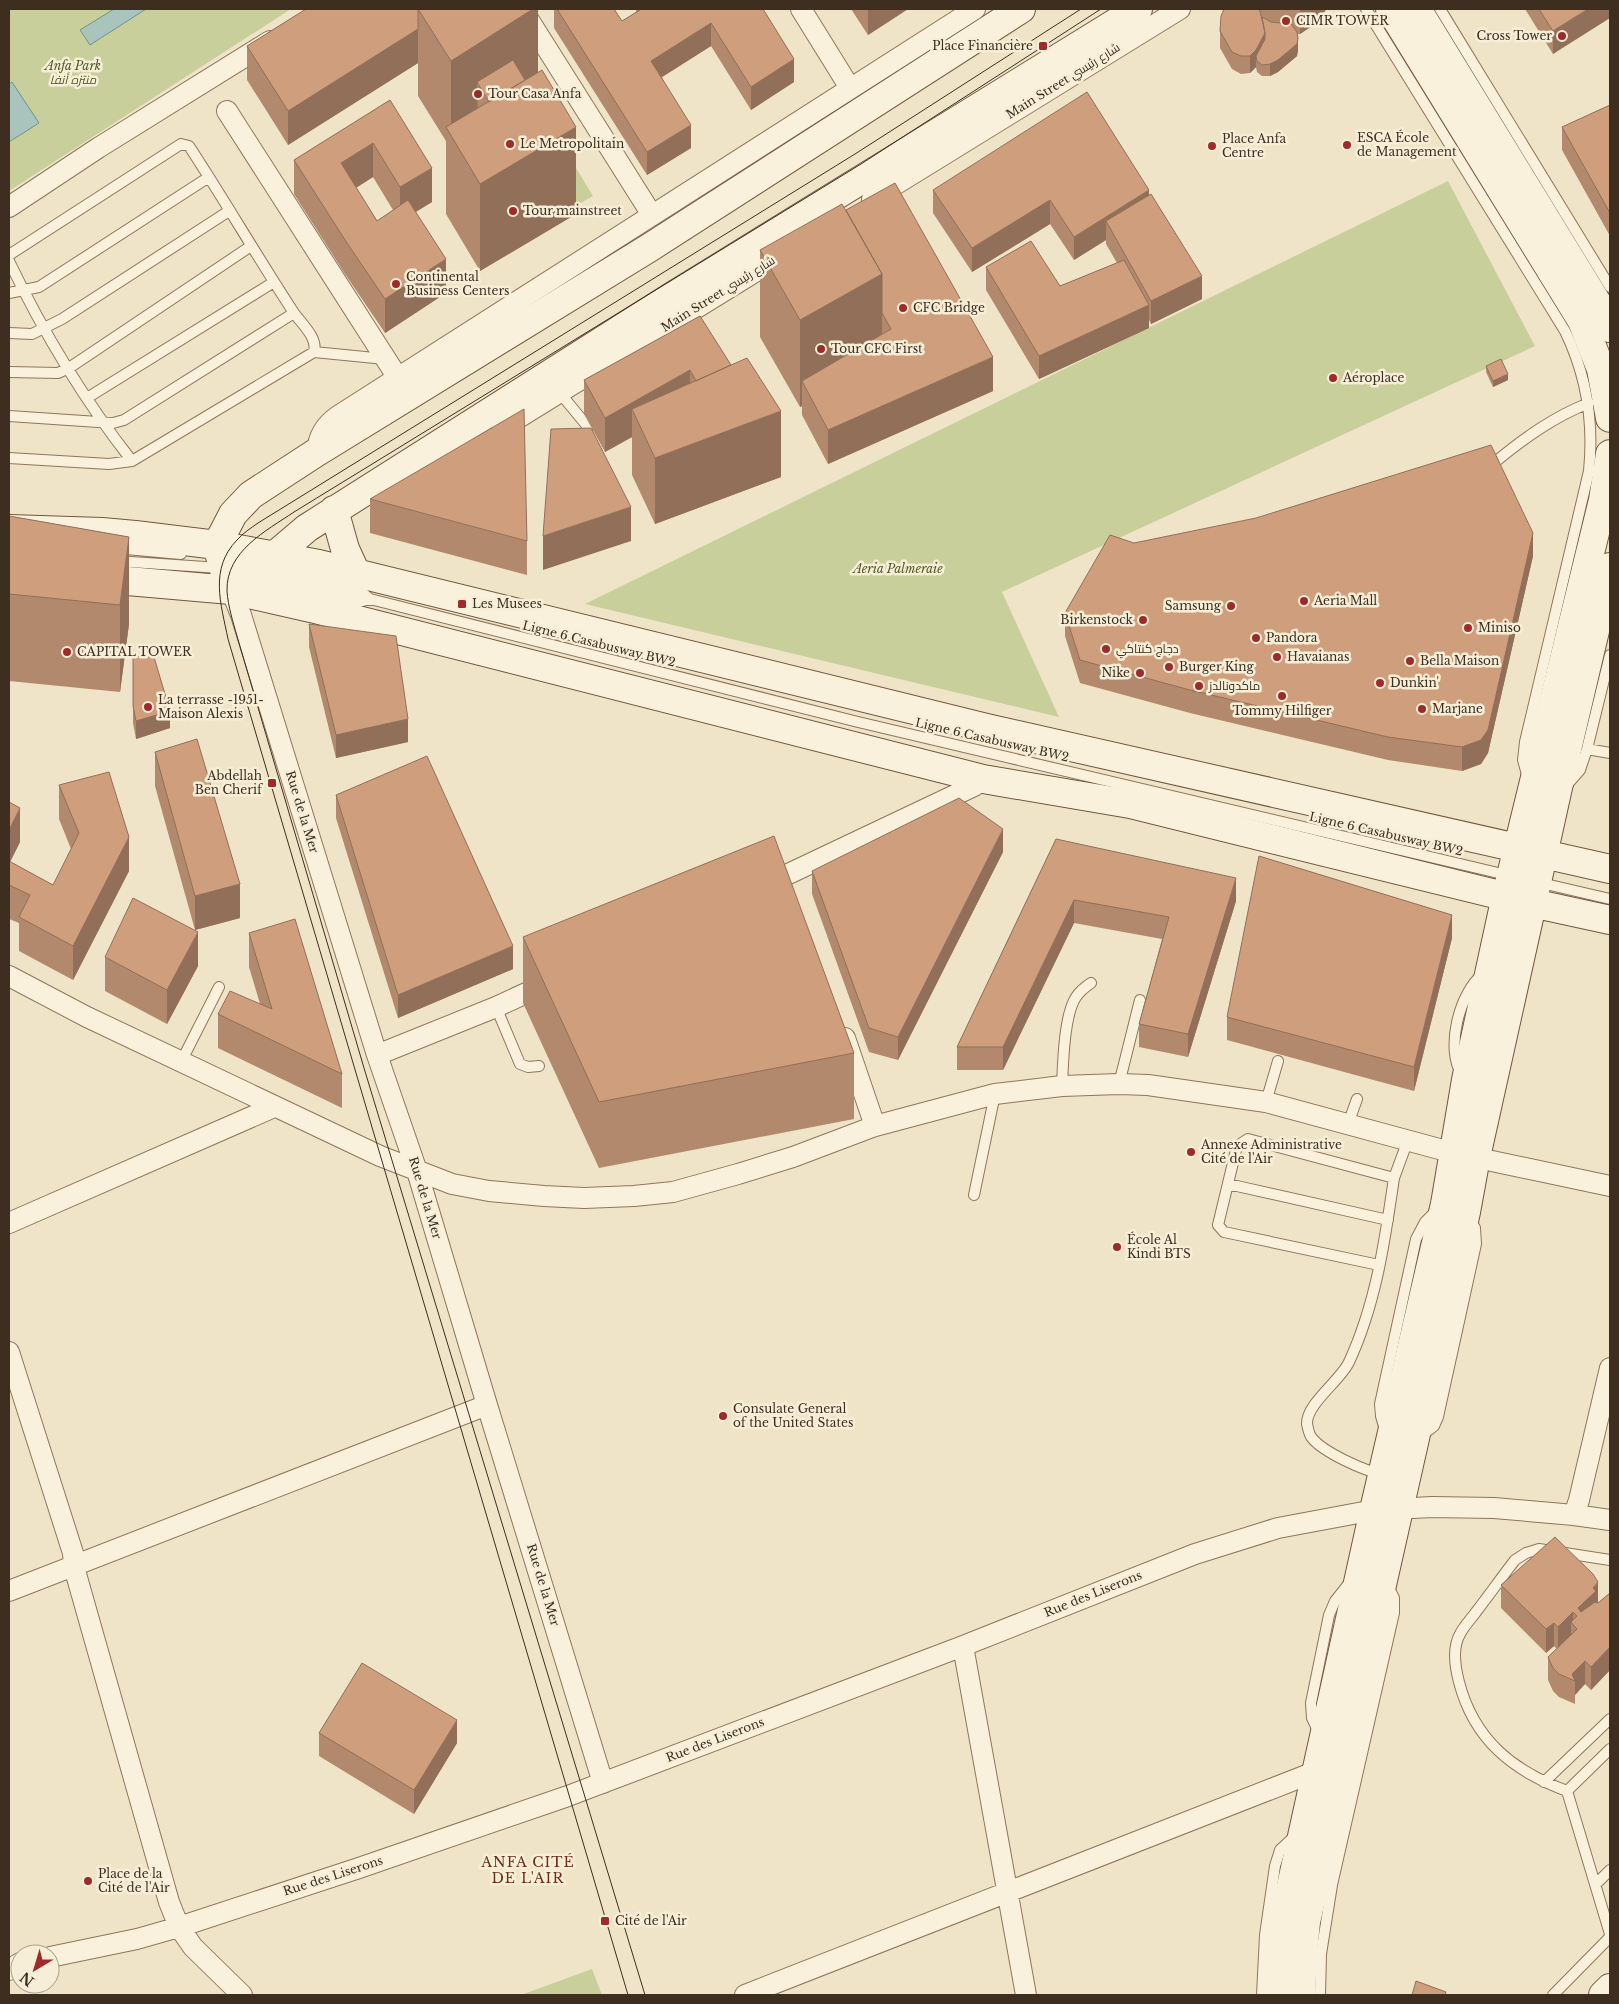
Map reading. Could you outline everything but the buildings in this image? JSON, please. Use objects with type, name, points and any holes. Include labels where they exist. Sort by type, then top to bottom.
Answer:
[{"type":"main road","points":[[239,573],[233,514],[251,496],[317,452],[649,248],[1021,9]]},
{"type":"main road","name":"Main Street شارع رئيسي","points":[[239,573],[334,510],[676,294],[1138,9]]},
{"type":"main road","points":[[1390,9],[1582,321],[1593,344],[1601,369],[1600,411]]},
{"type":"main road","points":[[1417,9],[1601,309],[1610,328]]},
{"type":"main road","points":[[1300,1995],[1306,1922],[1371,1577],[1455,1208],[1465,1155],[1466,1080],[1490,970],[1522,886],[1545,789],[1603,500],[1610,454]]},
{"type":"main road","points":[[334,510],[344,549],[356,573]]},
{"type":"main road","points":[[9,529],[102,532],[239,573],[320,610],[983,779],[1130,804],[1522,886],[1610,920]]},
{"type":"main road","points":[[1545,789],[1610,567]]},
{"type":"main road","points":[[70,576],[356,573],[996,730],[1610,869]]},
{"type":"main road","points":[[1465,1155],[1498,1085],[1519,986],[1522,886]]},
{"type":"main road","points":[[1386,1509],[1383,1475],[1402,1440]]},
{"type":"main road","points":[[1278,1995],[1280,1950],[1284,1918],[1303,1831],[1324,1739],[1371,1577]]},
{"type":"main road","points":[[1603,1995],[1610,1988]]},
{"type":"street","points":[[522,9],[565,84],[652,215]]},
{"type":"street","points":[[801,9],[850,88]]},
{"type":"street","points":[[317,452],[320,435],[331,421],[975,9]]},
{"type":"street","name":"Main Street شارع رئيسي","points":[[857,208],[1180,9]]},
{"type":"street","points":[[9,207],[98,148],[283,34]]},
{"type":"street","points":[[227,111],[398,378]]},
{"type":"street","name":"Main Street شارع رئيسي","points":[[485,439],[803,242]]},
{"type":"street","points":[[378,482],[399,485],[419,479]]},
{"type":"street","name":"Rue de la Mer","points":[[239,573],[377,1055],[417,1171],[603,1782]]},
{"type":"street","points":[[744,895],[791,884],[974,786],[983,779]]},
{"type":"street","points":[[377,1055],[567,975]]},
{"type":"street","points":[[9,976],[87,1017],[380,1156],[452,1184],[489,1191],[544,1196],[634,1196],[673,1192],[738,1174],[875,1126],[995,1094],[1062,1086],[1119,1084],[1148,1085],[1266,1102],[1465,1155],[1610,1186]]},
{"type":"street","points":[[839,1021],[875,1126]]},
{"type":"street","points":[[9,1223],[274,1107]]},
{"type":"street","points":[[9,1352],[73,1553],[74,1567],[169,1902],[179,1927],[193,1946],[242,1995]]},
{"type":"street","points":[[1574,1515],[1610,1368]]},
{"type":"street","points":[[9,1591],[487,1405]]},
{"type":"street","name":"Rue des Liserons","points":[[60,1955],[137,1939],[179,1927],[359,1868],[603,1782],[963,1646],[1195,1554],[1278,1528],[1386,1509],[1494,1508],[1610,1520]]},
{"type":"street","points":[[963,1646],[1026,1995]]},
{"type":"street","points":[[745,1995],[1317,1771]]},
{"type":"lane","points":[[1366,9],[1566,331],[1600,411],[1591,430],[1589,471],[1523,751],[1525,770],[1545,789],[1573,779],[1580,770],[1610,655]]},
{"type":"lane","points":[[1440,9],[1610,287]]},
{"type":"lane","points":[[9,255],[181,144],[189,146],[274,282],[312,338],[316,346],[314,352]]},
{"type":"lane","points":[[9,293],[39,287],[209,177]]},
{"type":"lane","points":[[9,333],[32,334],[62,319],[229,211]]},
{"type":"lane","points":[[9,372],[58,373],[69,368],[252,246]]},
{"type":"lane","points":[[9,261],[23,290],[101,421],[132,462]]},
{"type":"lane","points":[[87,398],[274,282]]},
{"type":"lane","points":[[9,416],[113,423],[124,420],[294,313]]},
{"type":"lane","points":[[9,458],[110,464],[132,462],[314,352],[386,359]]},
{"type":"lane","points":[[560,393],[588,427]]},
{"type":"lane","points":[[1494,463],[1516,444],[1570,410],[1600,411]]},
{"type":"lane","points":[[108,548],[192,555]]},
{"type":"lane","name":"Ligne 6 Casabusway BW2","points":[[108,560],[239,573],[359,602],[370,599],[1522,886],[1610,899]]},
{"type":"lane","points":[[1587,749],[1610,753]]},
{"type":"lane","points":[[1062,1086],[1064,1057],[1072,1005],[1082,989],[1091,983]]},
{"type":"lane","points":[[181,1062],[219,987]]},
{"type":"lane","points":[[1119,1084],[1140,1000]]},
{"type":"lane","points":[[496,1006],[520,1064],[528,1067],[539,1066]]},
{"type":"lane","points":[[1266,1102],[1278,1060]]},
{"type":"lane","points":[[974,1195],[995,1094]]},
{"type":"lane","points":[[1348,1124],[1358,1099]]},
{"type":"lane","points":[[1379,1265],[1224,1232],[1218,1225],[1237,1146],[1248,1139],[1394,1178]]},
{"type":"lane","points":[[1383,1475],[1368,1472],[1319,1446],[1310,1436],[1307,1422],[1310,1411],[1348,1364],[1373,1296],[1394,1178],[1408,1140]]},
{"type":"lane","points":[[1228,1184],[1388,1220]]},
{"type":"lane","points":[[1402,1440],[1432,1428],[1438,1416],[1477,1238],[1476,1228],[1455,1208]]},
{"type":"lane","points":[[1567,1790],[1544,1782],[1524,1772],[1498,1752],[1477,1725],[1463,1696],[1454,1666],[1456,1651],[1460,1634],[1515,1560],[1526,1553],[1539,1549],[1610,1560]]},
{"type":"lane","points":[[1320,1995],[1321,1954],[1332,1885],[1394,1613],[1392,1591],[1371,1577]]},
{"type":"lane","points":[[1544,1782],[1610,1719]]},
{"type":"lane","points":[[1567,1790],[1610,1749]]},
{"type":"lane","points":[[1553,1995],[1610,1936],[1567,1790]]},
{"type":"lane","points":[[1262,1995],[1265,1935],[1277,1858],[1285,1844],[1296,1834],[1303,1831]]},
{"type":"lane","points":[[1596,1884],[1610,1870]]},
{"type":"green space","name":"Anfa Park منتزه أنفا","points":[[9,9],[291,9],[9,191]]},
{"type":"green space","points":[[567,153],[593,196],[572,208]]},
{"type":"green space","name":"Aeria Palmeraie","points":[[1448,181],[1535,346],[1002,592],[1059,717],[585,604]]},
{"type":"green space","points":[[592,1969],[602,1995],[521,1995]]},
{"type":"water","points":[[114,9],[146,9],[90,45],[80,30]]},
{"type":"water","points":[[12,82],[39,123],[9,142],[9,84]]},
{"type":"tram line","points":[[628,1995],[228,639],[220,600],[220,575],[228,551],[242,535],[258,523],[855,154],[1081,9]]},
{"type":"tram line","points":[[645,1995],[364,1068],[237,636],[227,591],[228,577],[240,553],[260,535],[294,512],[861,164],[1101,9]]},
{"type":"place","name":"CIMR TOWER","points":[[1286,21]]},
{"type":"place","name":"Cross Tower","points":[[1562,36]]},
{"type":"place","name":"Place Financière","points":[[1043,46]]},
{"type":"place","name":"Tour Casa Anfa","points":[[478,94]]},
{"type":"place","name":"Le Metropolitain","points":[[510,144]]},
{"type":"place","name":"ESCA École de Management","points":[[1347,145]]},
{"type":"place","name":"Place Anfa Centre","points":[[1212,146]]},
{"type":"place","name":"Tour mainstreet","points":[[513,211]]},
{"type":"place","name":"Continental Business Centers","points":[[396,284]]},
{"type":"place","name":"CFC Bridge","points":[[903,308]]},
{"type":"place","name":"Tour CFC First","points":[[821,349]]},
{"type":"place","name":"Aéroplace","points":[[1333,378]]},
{"type":"place","name":"Aeria Mall","points":[[1304,601]]},
{"type":"place","name":"Les Musees","points":[[462,604]]},
{"type":"place","name":"Samsung","points":[[1231,606]]},
{"type":"place","name":"Birkenstock","points":[[1143,620]]},
{"type":"place","name":"Miniso","points":[[1468,628]]},
{"type":"place","name":"Pandora","points":[[1256,638]]},
{"type":"place","name":"دجاج كنتاكي","points":[[1106,649]]},
{"type":"place","name":"CAPITAL TOWER","points":[[67,652]]},
{"type":"place","name":"Havaianas","points":[[1277,657]]},
{"type":"place","name":"Bella Maison","points":[[1410,661]]},
{"type":"place","name":"Burger King","points":[[1169,667]]},
{"type":"place","name":"Nike","points":[[1140,673]]},
{"type":"place","name":"Dunkin'","points":[[1380,683]]},
{"type":"place","name":"ماكدونالدز","points":[[1199,686]]},
{"type":"place","name":"Tommy Hilfiger","points":[[1282,696]]},
{"type":"place","name":"La terrasse -1951- Maison Alexis","points":[[148,707]]},
{"type":"place","name":"Marjane","points":[[1422,709]]},
{"type":"place","name":"Abdellah Ben Cherif","points":[[272,783]]},
{"type":"place","name":"Annexe Administrative Cité de l'Air","points":[[1191,1152]]},
{"type":"place","name":"École Al Kindi BTS","points":[[1117,1247]]},
{"type":"place","name":"Consulate General of the United States","points":[[723,1416]]},
{"type":"place","name":"Place de la Cité de l'Air","points":[[88,1881]]},
{"type":"place","name":"Cité de l'Air","points":[[605,1921]]},
{"type":"district","name":"ANFA CITÉ DE L'AIR","points":[[528,1870]]}]
